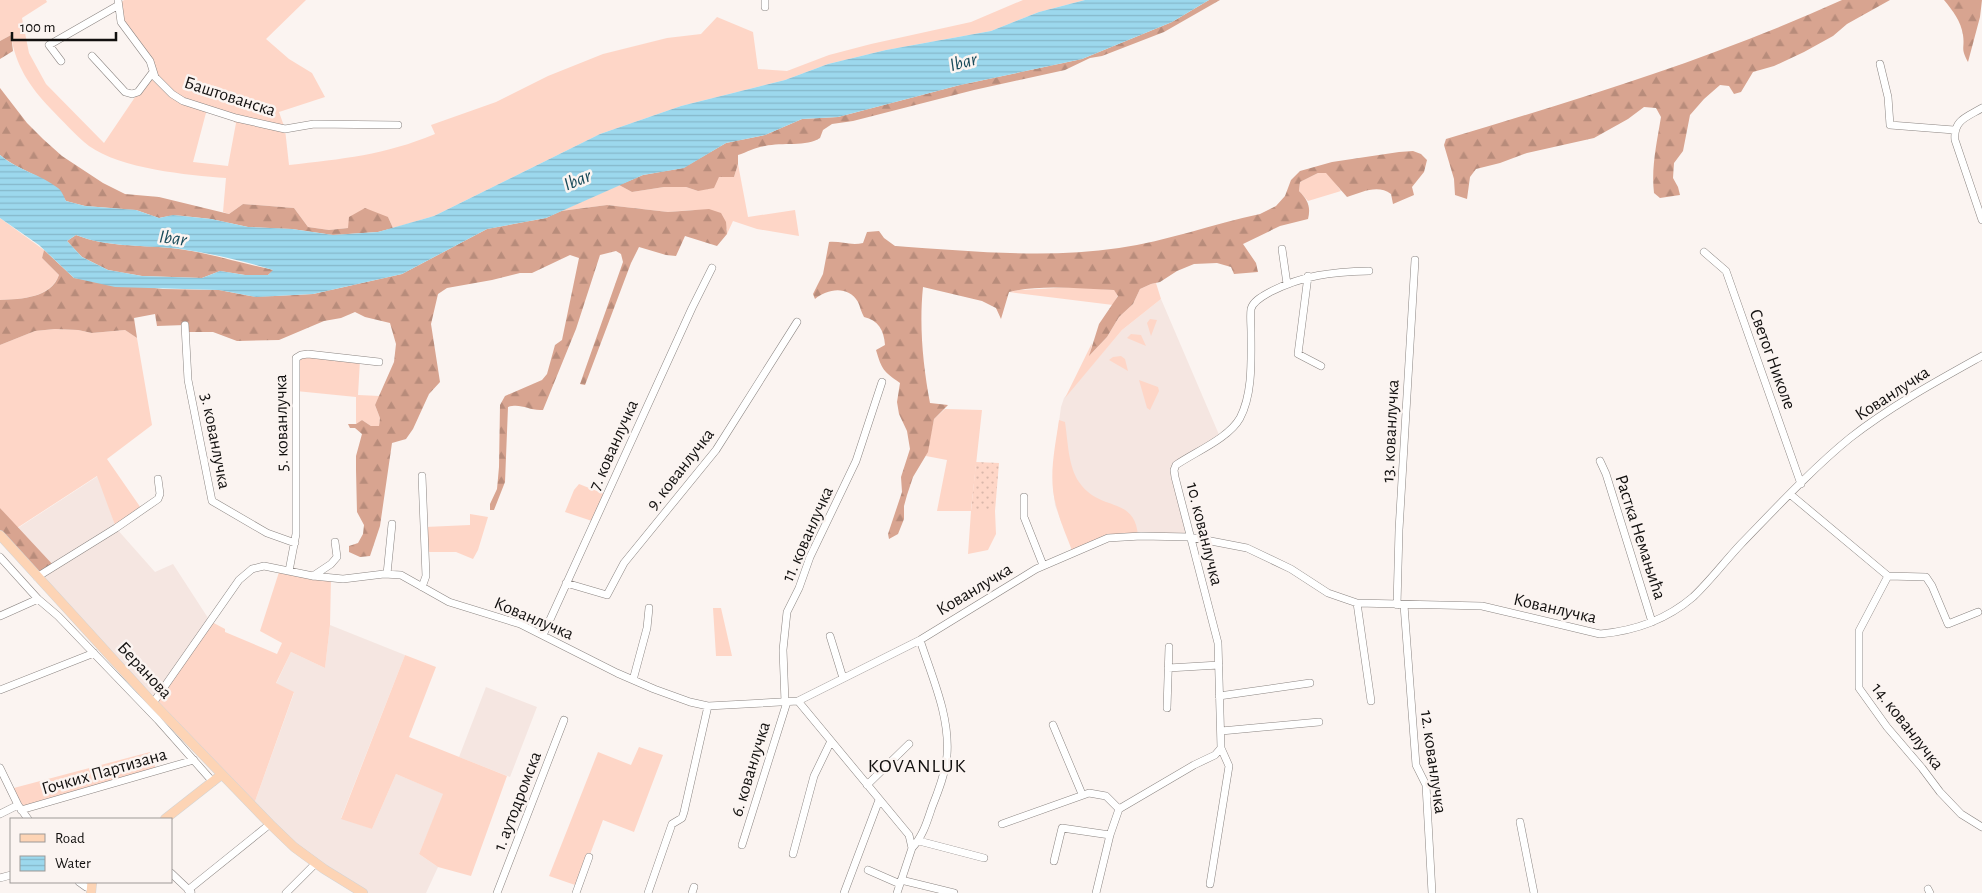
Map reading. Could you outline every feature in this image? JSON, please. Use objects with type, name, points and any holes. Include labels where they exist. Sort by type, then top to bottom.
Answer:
[{"type":"main road","name":"Беранова","points":[[0,535],[55,598],[153,703],[270,824],[316,863],[363,893]]},
{"type":"main road","points":[[166,818],[221,774]]},
{"type":"street","name":"Баштованска","points":[[61,61],[49,44],[118,3],[121,22],[145,52],[150,61],[152,72],[166,88],[183,100],[259,124],[285,129],[314,124],[398,125]]},
{"type":"street","points":[[92,56],[125,92],[132,94],[138,92],[152,72]]},
{"type":"street","points":[[1880,64],[1888,97],[1890,125],[1954,130]]},
{"type":"street","points":[[1982,108],[1963,119],[1956,125],[1954,130],[1955,140],[1982,220]]},
{"type":"street","points":[[1282,249],[1287,284]]},
{"type":"street","name":"Светог Николе","points":[[1704,252],[1726,271],[1801,484]]},
{"type":"street","name":"13. кованлучка","points":[[1400,605],[1399,530],[1415,260]]},
{"type":"street","name":"7. кованлучка","points":[[543,635],[712,268]]},
{"type":"street","name":"10. кованлучка","points":[[1210,884],[1229,766],[1221,748],[1219,665],[1216,633],[1174,470],[1176,465],[1220,437],[1239,420],[1247,401],[1251,367],[1251,308],[1260,297],[1308,276],[1338,272],[1369,271]]},
{"type":"street","points":[[1308,276],[1298,354],[1321,366]]},
{"type":"street","name":"9. кованлучка","points":[[566,583],[607,595],[624,563],[716,450],[797,322]]},
{"type":"street","name":"3. кованлучка","points":[[185,324],[188,380],[212,501],[268,533],[295,543]]},
{"type":"street","name":"5. кованлучка","points":[[289,571],[295,543],[296,358],[300,355],[308,354],[379,362]]},
{"type":"street","name":"Кованлучка","points":[[153,703],[239,580],[252,569],[270,566],[313,576],[343,579],[386,574],[401,575],[449,602],[520,624],[633,680],[690,702],[708,706],[798,702],[920,640],[1043,565],[1108,538],[1190,537],[1247,548],[1291,568],[1328,593],[1357,603],[1482,606],[1600,634],[1635,629],[1673,612],[1693,596],[1741,544],[1801,484],[1858,433],[1912,395],[1982,356]]},
{"type":"street","name":"11. кованлучка","points":[[786,702],[783,650],[787,612],[799,588],[810,557],[856,461],[882,382]]},
{"type":"street","name":"Растка Немањића","points":[[1600,461],[1606,474],[1652,622]]},
{"type":"street","points":[[422,476],[426,576],[422,587]]},
{"type":"street","points":[[37,577],[116,528],[158,498],[160,494],[158,479]]},
{"type":"street","points":[[1791,495],[1888,576],[1926,577],[1948,624],[1978,612]]},
{"type":"street","points":[[1024,498],[1024,517],[1043,565]]},
{"type":"street","points":[[386,574],[392,524]]},
{"type":"street","points":[[313,576],[332,564],[337,557],[335,542]]},
{"type":"street","name":"Беранова","points":[[0,557],[38,599],[94,653],[213,782]]},
{"type":"street","name":"14. кованлучка","points":[[1888,576],[1858,631],[1859,688],[1887,727],[1940,792],[1961,814],[1982,827]]},
{"type":"street","points":[[47,606],[55,598]]},
{"type":"street","points":[[0,616],[38,599]]},
{"type":"street","points":[[1357,603],[1371,700]]},
{"type":"street","name":"12. кованлучка","points":[[1400,605],[1416,765],[1426,785],[1432,893]]},
{"type":"street","points":[[633,680],[647,628],[649,608]]},
{"type":"street","points":[[830,636],[843,678]]},
{"type":"street","points":[[897,893],[912,848],[919,841],[935,800],[947,757],[946,730],[940,703],[920,640]]},
{"type":"street","points":[[1167,708],[1169,647]]},
{"type":"street","points":[[0,690],[94,653]]},
{"type":"street","points":[[1168,668],[1219,665]]},
{"type":"street","points":[[1219,696],[1310,683]]},
{"type":"street","name":"6. кованлучка","points":[[742,845],[786,702]]},
{"type":"street","points":[[798,702],[909,836],[912,848]]},
{"type":"street","points":[[648,893],[672,824],[682,818],[684,812],[708,706]]},
{"type":"street","name":"1. аутодромска","points":[[497,893],[564,720]]},
{"type":"street","points":[[1221,731],[1319,722]]},
{"type":"street","points":[[1053,725],[1082,794]]},
{"type":"street","points":[[793,854],[814,776],[831,741]]},
{"type":"street","points":[[867,785],[909,744]]},
{"type":"street","points":[[1096,893],[1110,835],[1119,808],[1215,755],[1221,748]]},
{"type":"street","name":"Гочких Партизана","points":[[0,814],[194,760]]},
{"type":"street","points":[[0,768],[19,808],[27,818]]},
{"type":"street","points":[[1002,824],[1089,792],[1106,796],[1119,808]]},
{"type":"street","points":[[844,893],[879,800]]},
{"type":"street","points":[[1520,822],[1534,893]]},
{"type":"street","points":[[172,874],[190,891],[270,824]]},
{"type":"street","points":[[1054,861],[1062,828],[1110,835]]},
{"type":"street","points":[[919,841],[984,858]]},
{"type":"street","points":[[576,893],[589,857]]},
{"type":"street","points":[[286,893],[316,863]]},
{"type":"street","points":[[868,870],[901,882],[954,893]]},
{"type":"street","points":[[80,883],[91,888]]},
{"type":"shaded area","points":[[0,0],[46,0],[47,2],[22,18],[29,53],[46,84],[104,143],[152,72],[150,61],[121,22],[117,6],[124,0],[306,0],[266,39],[289,59],[312,73],[325,97],[279,112],[285,129],[289,165],[363,155],[417,141],[435,134],[431,125],[496,102],[548,76],[603,54],[667,38],[701,34],[717,17],[753,32],[758,69],[787,71],[829,55],[971,22],[1023,0],[1085,0],[1039,12],[991,31],[886,50],[828,64],[785,80],[681,106],[600,134],[434,216],[393,228],[388,217],[348,228],[329,230],[308,227],[294,208],[243,204],[229,214],[223,212],[226,178],[155,170],[118,160],[102,154],[89,146],[50,108],[30,84],[16,56],[11,35],[0,41]],"holes":[[[207,109],[234,117],[234,122],[236,123],[228,166],[193,162]]]},
{"type":"shaded area","points":[[738,164],[748,217],[795,210],[799,236],[757,229],[733,221],[727,234],[727,229],[693,210],[668,212],[607,205],[561,211],[619,185],[632,192],[664,187],[686,187],[698,191],[719,177],[734,177]]},
{"type":"shaded area","points":[[1326,172],[1341,191],[1308,201],[1299,191],[1300,182],[1318,173]]},
{"type":"shaded area","points":[[0,218],[44,250],[42,258],[59,275],[55,283],[42,293],[26,298],[0,300]]},
{"type":"shaded area","points":[[1156,283],[1161,299],[1122,330],[1065,398],[1092,343],[1090,355],[1107,337],[1119,317],[1133,304],[1140,289]]},
{"type":"shaded area","points":[[1075,287],[1114,290],[1118,295],[1113,305],[1009,292],[1019,290]]},
{"type":"shaded area","points":[[1161,299],[1220,437],[1174,470],[1190,537],[1141,536],[1062,524],[1055,505],[1053,488],[1054,458],[1064,398],[1122,330]]},
{"type":"shaded area","points":[[1150,319],[1157,320],[1151,336],[1147,323]]},
{"type":"shaded area","points":[[55,329],[92,333],[125,330],[137,338],[152,425],[107,459],[143,511],[116,528],[97,476],[17,528],[0,508],[0,345],[35,331]]},
{"type":"shaded area","points":[[1131,334],[1141,335],[1146,346],[1127,338]]},
{"type":"shaded area","points":[[298,356],[360,360],[358,395],[380,396],[375,405],[380,418],[379,426],[371,426],[362,420],[356,424],[356,397],[296,391]]},
{"type":"shaded area","points":[[1121,356],[1125,359],[1128,371],[1109,360],[1113,357]]},
{"type":"shaded area","points":[[1139,380],[1158,387],[1159,391],[1150,410],[1147,408]]},
{"type":"shaded area","points":[[945,409],[982,410],[971,510],[995,511],[996,534],[988,550],[968,554],[971,511],[937,511],[947,460],[926,456],[934,419]]},
{"type":"shaded area","points":[[1059,420],[1065,422],[1071,461],[1075,476],[1079,482],[1087,492],[1097,498],[1124,509],[1135,523],[1138,536],[1108,538],[1073,553],[1054,495],[1052,474]]},
{"type":"shaded area","points":[[976,462],[999,463],[995,511],[971,511]]},
{"type":"shaded area","points":[[98,476],[116,528],[155,572],[173,564],[210,621],[153,703],[55,598],[18,528]]},
{"type":"shaded area","points":[[579,484],[607,495],[595,522],[565,512],[574,490]]},
{"type":"shaded area","points":[[470,514],[488,517],[478,550],[473,559],[456,552],[426,552],[425,527],[470,525]]},
{"type":"shaded area","points":[[280,569],[331,578],[330,625],[325,668],[291,652],[276,683],[294,692],[253,807],[153,703],[210,621],[225,629],[225,632],[277,654],[282,643],[260,631]]},
{"type":"shaded area","points":[[713,608],[721,608],[732,656],[716,656]]},
{"type":"shaded area","points":[[330,625],[405,655],[341,818],[372,829],[396,774],[444,794],[419,854],[438,867],[426,893],[363,893],[324,869],[253,807],[294,693],[276,684],[291,652],[325,668]]},
{"type":"shaded area","points":[[405,655],[436,667],[409,737],[507,776],[471,876],[438,867],[419,854],[443,794],[396,774],[372,829],[341,819]]},
{"type":"shaded area","points":[[486,687],[537,707],[510,777],[459,757]]},
{"type":"shaded area","points":[[639,747],[663,755],[634,832],[603,820],[578,886],[549,876],[598,752],[631,765]]},
{"type":"shaded area","points":[[150,752],[157,771],[21,810],[10,789]]},
{"type":"green space","points":[[1209,0],[1220,0],[1164,32],[1102,56],[1090,58],[1065,70],[974,90],[853,121],[832,124],[823,130],[820,138],[815,141],[772,145],[751,150],[738,155],[738,164],[734,177],[719,177],[714,188],[698,191],[686,187],[664,187],[632,192],[619,185],[643,175],[683,168],[726,143],[765,135],[802,119],[838,117],[960,85],[1082,59],[1172,22]]},
{"type":"green space","points":[[1842,0],[1890,0],[1847,24],[1833,36],[1804,52],[1774,66],[1753,72],[1741,92],[1734,94],[1729,86],[1720,85],[1704,99],[1690,115],[1683,151],[1674,163],[1673,178],[1680,195],[1660,198],[1654,193],[1654,164],[1661,117],[1656,108],[1644,107],[1628,119],[1594,138],[1527,153],[1476,169],[1470,177],[1467,199],[1455,195],[1454,179],[1444,145],[1446,139],[1596,93],[1696,59],[1745,41]]},
{"type":"green space","points":[[1944,0],[1982,0],[1980,17],[1968,62],[1963,51],[1963,35],[1960,25]]},
{"type":"green space","points":[[11,35],[13,51],[0,59],[0,41]]},
{"type":"green space","points":[[0,88],[27,123],[62,156],[103,183],[125,194],[159,197],[229,214],[243,204],[294,208],[308,227],[329,230],[348,228],[349,217],[365,208],[388,217],[393,228],[378,232],[333,235],[292,229],[248,227],[211,219],[174,215],[159,218],[136,210],[85,206],[66,201],[60,192],[44,180],[17,167],[0,155]]},
{"type":"green space","points":[[1413,151],[1421,154],[1427,160],[1424,172],[1412,187],[1414,195],[1393,204],[1391,194],[1375,189],[1347,197],[1326,173],[1318,173],[1300,182],[1299,191],[1305,197],[1309,207],[1308,219],[1280,226],[1243,244],[1256,263],[1258,272],[1234,274],[1231,267],[1217,263],[1194,264],[1177,271],[1160,282],[1140,289],[1133,304],[1119,317],[1107,337],[1089,356],[1099,324],[1118,296],[1114,290],[1035,288],[1009,292],[1001,319],[996,308],[982,301],[923,287],[922,345],[930,403],[948,405],[934,419],[928,452],[913,477],[907,495],[904,506],[904,519],[898,534],[889,539],[888,534],[902,492],[901,477],[910,449],[907,431],[899,414],[897,402],[900,383],[884,370],[878,357],[876,350],[885,345],[882,330],[877,323],[864,317],[854,297],[849,293],[837,290],[825,293],[815,299],[813,294],[823,274],[829,242],[863,243],[867,232],[879,231],[884,238],[895,246],[951,250],[1036,254],[1119,248],[1155,241],[1260,214],[1276,206],[1285,196],[1291,180],[1300,171],[1332,162]]},
{"type":"green space","points":[[607,205],[668,212],[709,209],[721,213],[726,222],[727,234],[717,246],[685,236],[676,256],[639,247],[631,263],[585,385],[580,384],[623,262],[621,254],[616,251],[600,255],[576,329],[543,410],[517,406],[508,407],[505,482],[494,510],[490,510],[490,504],[497,489],[500,405],[505,396],[542,380],[547,374],[555,345],[562,340],[579,258],[570,255],[532,273],[520,273],[447,288],[438,294],[431,324],[440,382],[429,394],[413,429],[406,439],[392,443],[380,526],[370,556],[360,557],[349,552],[349,546],[358,543],[363,534],[364,525],[357,512],[356,470],[356,456],[362,434],[355,428],[350,428],[348,424],[356,424],[362,420],[371,426],[379,426],[380,418],[375,405],[394,362],[396,344],[390,323],[365,317],[355,312],[341,318],[324,321],[279,340],[237,341],[213,332],[185,332],[185,325],[157,326],[155,314],[134,318],[137,338],[125,330],[92,333],[55,329],[35,331],[0,345],[0,300],[26,298],[43,293],[55,283],[59,275],[42,258],[44,250],[74,278],[163,289],[219,290],[256,297],[313,294],[402,274],[487,229],[546,218],[561,211]]},
{"type":"green space","points":[[76,235],[111,244],[184,250],[274,270],[268,275],[245,275],[220,271],[202,278],[142,276],[108,270],[82,257],[67,241]]},
{"type":"green space","points":[[0,508],[54,566],[37,577],[0,535]]},
{"type":"water","name":"Ibar","points":[[1085,0],[1209,0],[1172,22],[1082,59],[960,85],[838,117],[802,119],[765,135],[726,143],[684,168],[643,175],[546,218],[487,229],[402,274],[313,294],[256,297],[219,290],[115,287],[74,278],[39,245],[0,218],[0,155],[14,165],[51,183],[62,192],[66,201],[85,206],[136,210],[159,218],[173,215],[211,219],[248,227],[292,229],[333,235],[378,232],[434,216],[600,134],[681,106],[785,80],[828,64],[886,50],[991,31],[1039,12]],"holes":[[[76,235],[111,244],[196,251],[273,270],[268,275],[245,275],[220,271],[202,278],[142,276],[108,270],[82,257],[67,241]]]},
{"type":"district","name":"KOVANLUK","points":[[917,765]]}]
